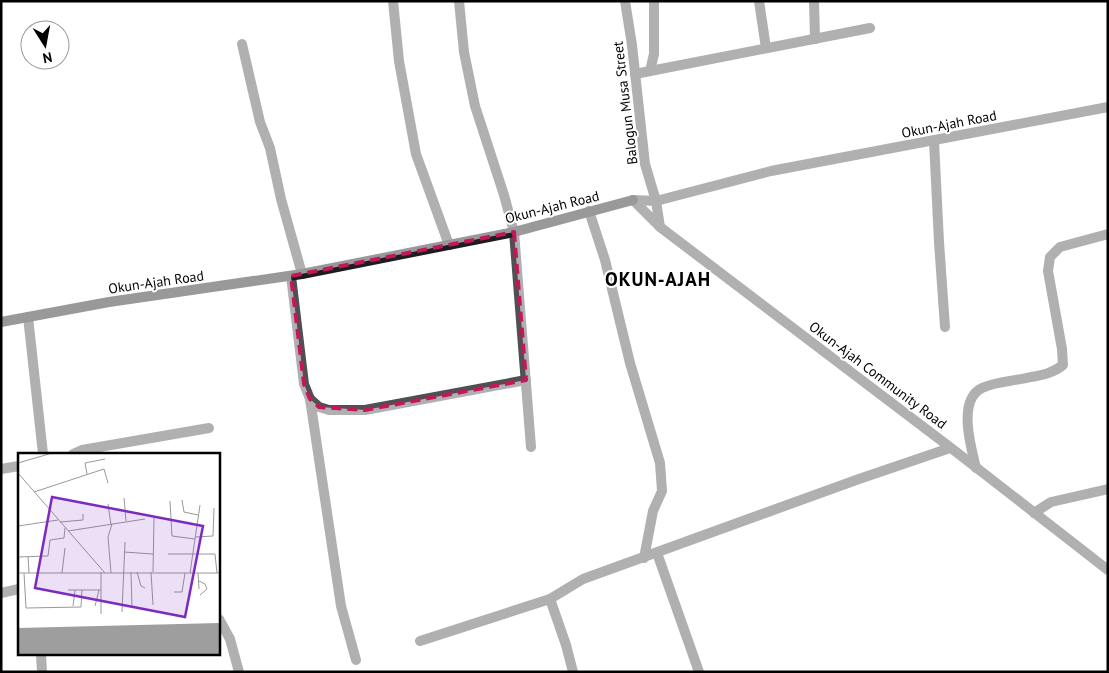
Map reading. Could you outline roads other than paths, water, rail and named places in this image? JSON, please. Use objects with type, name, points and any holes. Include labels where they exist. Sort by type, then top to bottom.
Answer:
[{"type":"main road","name":"Okun-Ajah Road","points":[[1,322],[110,302],[302,274],[514,232],[633,200]]},
{"type":"street","points":[[393,1],[398,61],[416,154],[449,245]]},
{"type":"street","points":[[459,1],[464,52],[475,106],[514,232],[531,447]]},
{"type":"street","name":"Balogun Musa Street","points":[[625,1],[636,74],[645,164],[656,201],[660,227]]},
{"type":"street","points":[[650,71],[654,54],[654,1]]},
{"type":"street","points":[[759,1],[766,48]]},
{"type":"street","points":[[814,1],[815,39]]},
{"type":"street","points":[[636,74],[870,28]]},
{"type":"street","points":[[242,44],[260,122],[270,148],[302,274]]},
{"type":"street","name":"Okun-Ajah Road","points":[[633,200],[656,201],[771,171],[1108,107]]},
{"type":"street","points":[[934,141],[938,242],[945,326]]},
{"type":"street","name":"Okun-Ajah Community Road","points":[[633,200],[660,227],[1108,570]]},
{"type":"street","points":[[589,211],[604,260],[630,363],[660,463],[662,490],[652,511],[644,558]]},
{"type":"street","points":[[976,468],[968,429],[971,398],[980,389],[995,384],[1055,372],[1063,366],[1062,349],[1048,271],[1050,257],[1060,246],[1108,234]]},
{"type":"street","points":[[291,276],[304,384],[310,399],[341,606],[356,660]]},
{"type":"street","points":[[28,317],[43,453]]},
{"type":"street","points":[[310,399],[319,407],[329,410],[364,410],[526,380]]},
{"type":"street","points":[[75,453],[82,450],[209,428]]},
{"type":"street","points":[[420,641],[550,599],[583,579],[858,479],[950,448]]},
{"type":"street","points":[[1,469],[18,466]]},
{"type":"street","points":[[1034,513],[1051,502],[1108,490]]},
{"type":"street","points":[[657,553],[699,672]]},
{"type":"street","points":[[1,592],[18,589]]},
{"type":"street","points":[[550,599],[573,672]]},
{"type":"street","points":[[220,621],[230,638],[239,672]]},
{"type":"street","points":[[41,656],[42,672]]},
{"type":"district","name":"OKUN-AJAH","points":[[658,279]]}]
